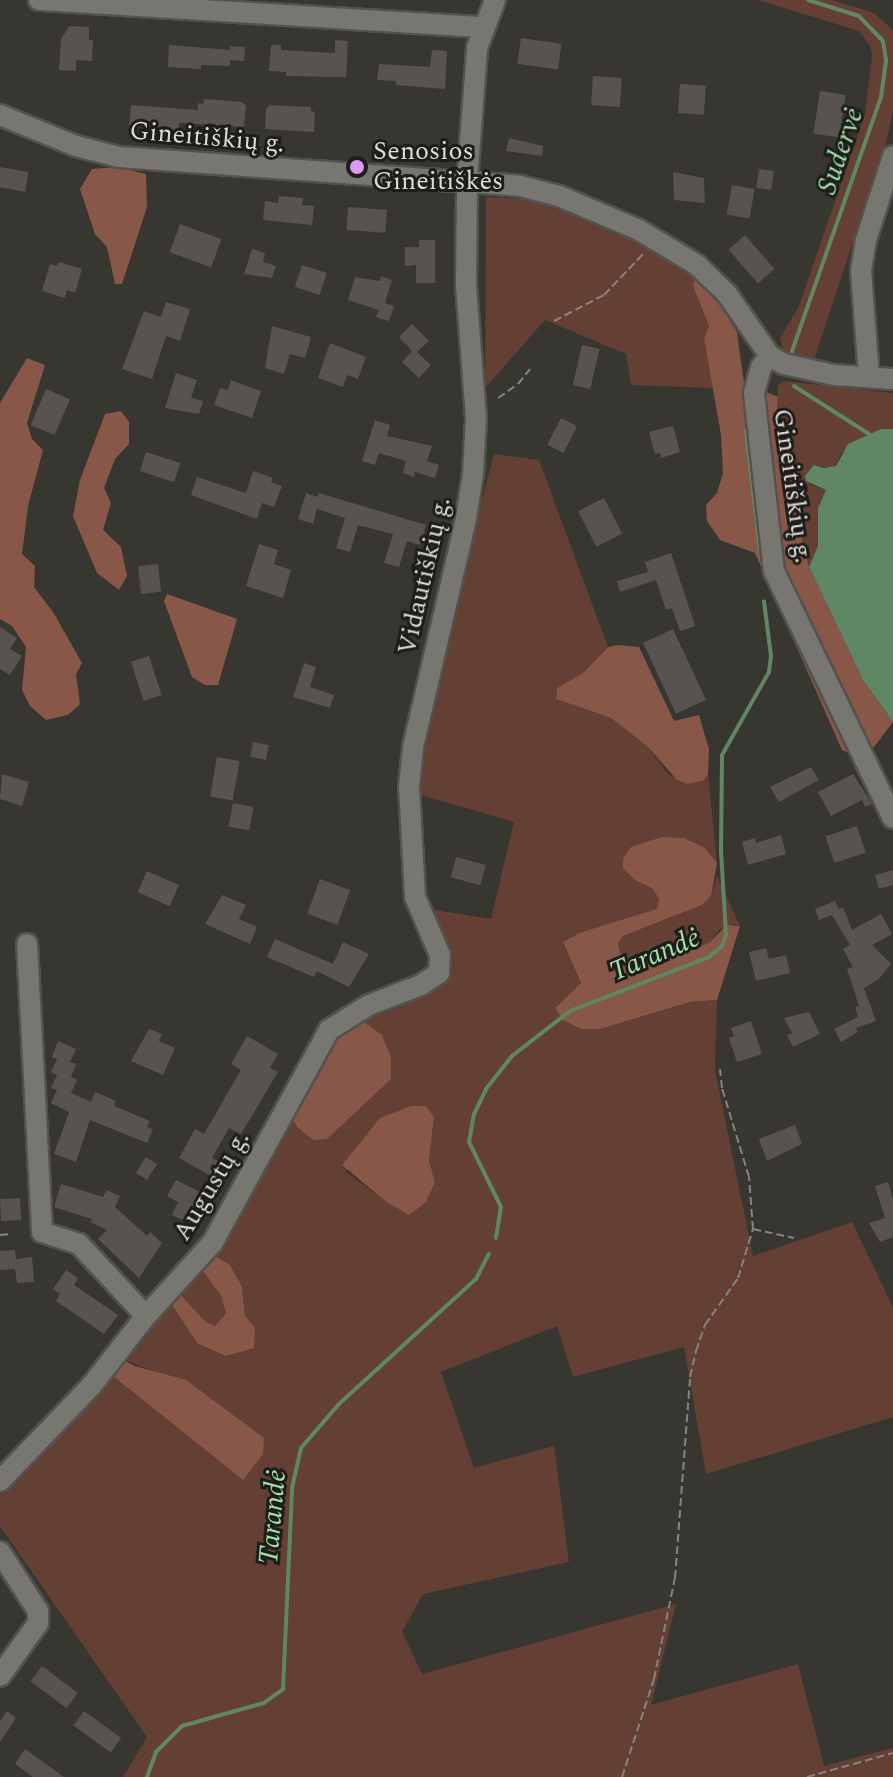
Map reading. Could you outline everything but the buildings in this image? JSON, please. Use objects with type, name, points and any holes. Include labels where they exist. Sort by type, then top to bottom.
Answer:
[{"type":"street","points":[[39,0],[482,27]]},
{"type":"street","name":"Vidautiškių g.","points":[[439,973],[440,955],[415,897],[409,786],[413,747],[466,519],[473,474],[476,418],[466,285],[467,182],[477,48],[482,27],[495,0]]},
{"type":"street","name":"Gineitiškių g.","points":[[0,115],[76,146],[119,157],[520,186],[559,196],[655,238],[713,279],[770,356],[761,367],[754,393],[774,571],[893,818]]},
{"type":"street","points":[[869,377],[861,271],[866,240],[893,156]]},
{"type":"street","points":[[770,356],[806,370],[893,379]]},
{"type":"street","points":[[27,944],[42,1232],[79,1244],[146,1316]]},
{"type":"street","name":"Augustų g.","points":[[0,1481],[92,1385],[146,1316],[213,1242],[329,1030],[369,1005],[421,985],[439,973]]},
{"type":"street","points":[[0,1552],[38,1611],[38,1623],[0,1676]]},
{"type":"path","points":[[554,321],[604,295],[655,238]]},
{"type":"path","points":[[498,398],[518,384],[530,369]]},
{"type":"path","points":[[622,1777],[654,1679],[675,1578],[690,1377],[696,1351],[705,1325],[738,1278],[753,1229],[749,1177],[722,1088],[720,1069]]},
{"type":"path","points":[[753,1229],[794,1238]]},
{"type":"path","points":[[0,1235],[11,1234]]},
{"type":"path","points":[[807,1777],[893,1753]]},
{"type":"shaded area","points":[[758,0],[832,0],[874,13],[893,30],[893,110],[887,139],[814,360],[784,355],[780,338],[799,306],[865,114],[872,55],[870,46],[859,31]]},
{"type":"shaded area","points":[[117,167],[146,174],[147,207],[122,284],[115,284],[107,247],[95,234],[80,189],[92,169]]},
{"type":"shaded area","points":[[486,197],[527,199],[613,227],[669,259],[695,279],[693,286],[709,326],[704,338],[713,388],[631,385],[626,354],[545,320],[485,388]]},
{"type":"shaded area","points":[[695,279],[718,302],[737,332],[744,383],[778,397],[776,418],[784,465],[809,567],[863,680],[893,722],[874,747],[851,754],[842,750],[755,553],[720,540],[707,521],[706,505],[717,493],[723,473],[721,435],[704,338],[709,326],[693,286]]},
{"type":"shaded area","points":[[27,358],[45,365],[27,423],[32,439],[43,450],[28,506],[22,554],[35,566],[34,587],[53,612],[82,663],[76,674],[80,704],[68,715],[46,720],[30,706],[22,690],[26,647],[12,626],[0,619],[0,403]]},
{"type":"shaded area","points":[[783,381],[893,393],[893,429],[881,429],[842,452],[836,465],[831,468],[814,465],[809,484],[826,490],[818,508],[818,546],[809,567],[776,418],[778,386]]},
{"type":"shaded area","points":[[121,411],[129,422],[129,444],[115,459],[104,488],[111,503],[103,530],[121,547],[127,576],[119,590],[97,573],[73,516],[80,480],[105,414]]},
{"type":"shaded area","points":[[881,429],[893,429],[893,722],[863,680],[809,567],[818,546],[818,508],[826,490],[806,481],[805,476],[814,465],[824,468],[836,466],[848,444]]},
{"type":"shaded area","points":[[494,454],[539,460],[608,647],[583,673],[557,688],[556,699],[611,718],[647,746],[668,774],[688,784],[703,781],[708,774],[717,863],[705,848],[635,880],[653,889],[659,899],[657,910],[579,933],[563,942],[581,983],[555,1008],[563,1020],[581,1029],[600,1029],[690,1002],[717,1000],[715,1070],[753,1256],[852,1222],[893,1307],[893,1417],[706,1474],[684,1347],[573,1377],[557,1326],[441,1372],[474,1468],[554,1446],[569,1562],[423,1594],[402,1632],[422,1674],[676,1604],[651,1705],[798,1664],[824,1766],[893,1748],[893,1777],[123,1777],[147,1737],[0,1526],[0,1491],[109,1373],[243,1480],[151,1370],[121,1359],[170,1302],[197,1343],[245,1316],[242,1287],[211,1254],[292,1117],[359,1018],[435,986],[423,908],[491,919],[514,822],[414,793],[436,672]],"holes":[[[434,1117],[429,1161],[435,1182],[385,1201],[345,1171]]]},
{"type":"shaded area","points":[[167,594],[237,619],[218,685],[205,685],[192,677],[164,601]]},
{"type":"shaded area","points":[[608,647],[639,647],[674,721],[699,715],[709,749],[708,774],[703,781],[688,784],[677,780],[647,746],[611,718],[556,699],[557,688],[583,673]]},
{"type":"shaded area","points":[[662,837],[684,838],[705,848],[717,863],[711,896],[702,905],[623,936],[618,943],[620,953],[631,960],[698,948],[710,942],[727,925],[740,926],[717,1000],[690,1002],[600,1029],[581,1029],[563,1020],[555,1008],[581,983],[563,942],[579,933],[657,909],[659,899],[653,889],[635,880],[623,868],[623,858],[631,847]]},
{"type":"shaded area","points":[[717,876],[740,926],[734,924],[719,930],[710,942],[698,948],[631,960],[620,953],[618,943],[623,936],[685,912],[711,896]]},
{"type":"shaded area","points":[[359,1018],[382,1035],[391,1057],[391,1079],[327,1139],[314,1140],[298,1128],[292,1117],[323,1055],[343,1028]]},
{"type":"shaded area","points":[[411,1106],[426,1106],[434,1117],[429,1161],[435,1182],[426,1202],[409,1215],[385,1201],[342,1165],[380,1118]]},
{"type":"shaded area","points":[[211,1254],[230,1265],[242,1287],[245,1316],[255,1328],[254,1348],[226,1356],[197,1343],[170,1302],[178,1292],[206,1322],[215,1326],[226,1313],[221,1296],[200,1267]]},
{"type":"shaded area","points":[[200,1267],[221,1296],[226,1313],[215,1326],[206,1322],[178,1292]]},
{"type":"shaded area","points":[[121,1359],[186,1380],[264,1438],[263,1454],[243,1480],[109,1373]]},
{"type":"waterway","name":"Sudervė","points":[[791,354],[881,97],[886,60],[883,41],[859,16],[808,0]]},
{"type":"waterway","name":"Sudervė","points":[[794,386],[869,434]]},
{"type":"waterway","name":"Tarandė","points":[[746,431],[760,550]]},
{"type":"waterway","name":"Tarandė","points":[[496,1238],[501,1207],[469,1142],[474,1114],[486,1089],[512,1056],[570,1011],[709,957],[722,946],[726,935],[721,852],[722,755],[769,672],[771,656],[764,601]]},
{"type":"waterway","name":"Tarandė","points":[[147,1777],[156,1752],[182,1726],[264,1703],[283,1689],[292,1488],[301,1448],[339,1404],[476,1279],[489,1254]]},
{"type":"place","name":"Senosios Gineitiškės","points":[[357,167]]}]
